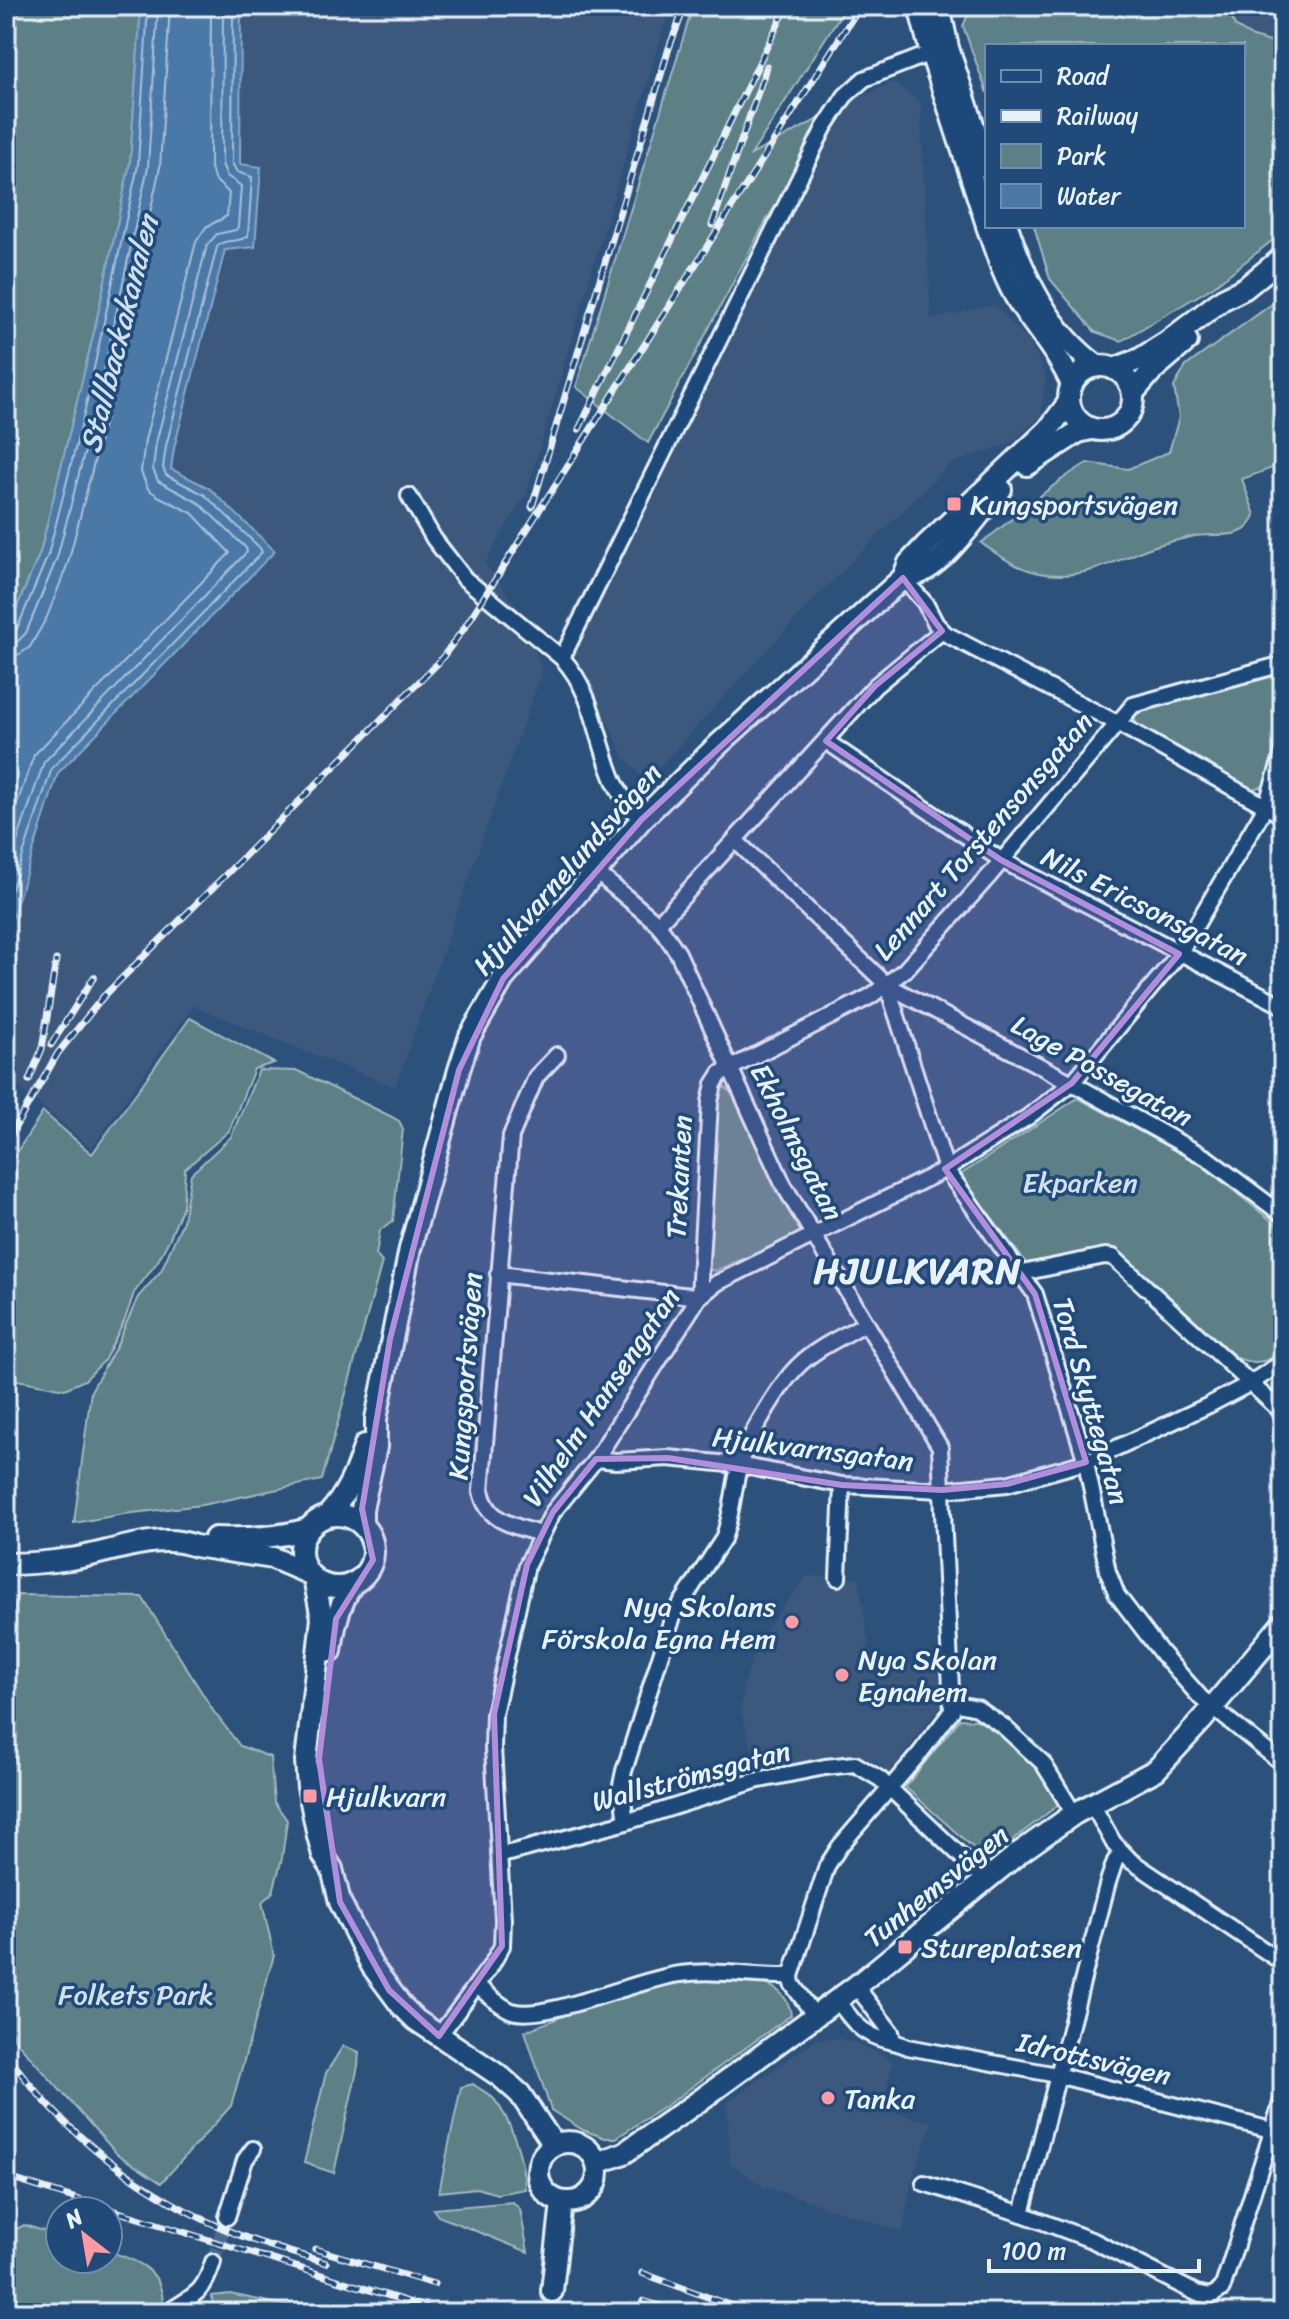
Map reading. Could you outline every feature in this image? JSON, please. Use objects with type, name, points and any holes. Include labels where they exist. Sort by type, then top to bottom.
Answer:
[{"type":"street","points":[[919,6],[985,220]]},
{"type":"street","points":[[939,6],[948,48],[985,161]]},
{"type":"street","points":[[562,658],[824,128],[845,96],[864,79],[931,53]]},
{"type":"street","points":[[988,228],[1004,276],[1063,366],[1076,418],[1091,429],[1104,430],[1121,423],[1132,408],[1133,393],[1126,378],[1080,354],[1034,293],[1008,228]]},
{"type":"street","points":[[1070,394],[1083,372],[1140,359],[1223,299],[1245,288],[1283,257]]},
{"type":"street","points":[[1133,393],[1152,371],[1231,307],[1245,288]]},
{"type":"street","name":"Hjulkvarnelundsvägen","points":[[327,1516],[352,1482],[376,1419],[410,1249],[470,1036],[503,979],[642,819],[752,714],[903,578],[917,554],[1048,430],[1070,394]]},
{"type":"street","name":"Hjulkvarnelundsvägen","points":[[903,578],[919,576],[938,559],[968,529],[992,498],[1029,464],[1078,432],[1091,429]]},
{"type":"street","points":[[409,496],[434,539],[465,579],[575,672],[588,696],[622,800],[642,819]]},
{"type":"street","points":[[903,578],[925,603],[942,631],[1117,723],[1283,816]]},
{"type":"street","points":[[658,924],[875,686],[942,631]]},
{"type":"street","name":"Lennart Torstensonsgatan","points":[[730,1068],[871,996],[905,970],[1133,705],[1283,664]]},
{"type":"street","name":"Nils Ericsonsgatan","points":[[826,741],[1001,860],[1283,1006]]},
{"type":"street","name":"Vilhelm Hansengatan","points":[[540,1534],[553,1512],[596,1459],[699,1297],[717,1283],[946,1169],[1028,1117],[1072,1083],[1179,954],[1266,806],[1283,753]]},
{"type":"street","name":"Tord Skyttegatan","points":[[736,841],[887,985],[946,1169],[1035,1294],[1086,1462],[1108,1572],[1117,1595],[1162,1654],[1212,1708],[1283,1764]]},
{"type":"street","name":"Ekholmsgatan","points":[[595,871],[658,924],[678,953],[783,1184],[940,1447],[953,1703]]},
{"type":"street","name":"Lage Possegatan","points":[[887,985],[1207,1158],[1283,1215]]},
{"type":"street","name":"Kungsportsvägen","points":[[540,1534],[504,1522],[492,1514],[484,1506],[481,1491],[511,1136],[536,1077],[557,1055]]},
{"type":"street","name":"Trekanten","points":[[699,1297],[710,1102],[717,1078],[730,1068]]},
{"type":"street","points":[[1022,1273],[1113,1257],[1283,1413]]},
{"type":"street","points":[[498,1274],[699,1297]]},
{"type":"street","points":[[626,1822],[622,1802],[624,1771],[664,1643],[681,1601],[723,1539],[729,1525],[739,1465],[749,1440],[786,1380],[799,1365],[866,1323]]},
{"type":"street","name":"Hjulkvarnsgatan","points":[[596,1459],[668,1458],[739,1465],[842,1485],[942,1490],[1007,1484],[1086,1462],[1249,1384],[1283,1362]]},
{"type":"street","name":"Hjulkvarnelundsvägen","points":[[362,1524],[362,1509],[376,1447],[376,1419]]},
{"type":"street","points":[[838,1578],[842,1485]]},
{"type":"street","points":[[6,1564],[71,1559],[199,1538],[264,1538],[308,1529],[327,1516],[349,1516],[362,1524],[373,1544],[373,1560],[343,1598],[336,1619],[319,1759],[321,1791],[335,1854],[332,1869]]},
{"type":"street","points":[[308,1529],[301,1549],[302,1561],[311,1576],[322,1618],[309,1728],[307,1774],[318,1836],[323,1855],[332,1869],[340,1902],[372,1966],[401,2005],[520,2094],[554,2145]]},
{"type":"street","points":[[439,2036],[477,1986],[502,1946],[494,1714],[527,1565],[540,1534]]},
{"type":"street","points":[[183,1542],[283,1561],[330,1586],[353,1583]]},
{"type":"street","name":"Tunhemsvägen","points":[[597,2163],[624,2153],[837,2001],[986,1880],[1083,1809],[1156,1770],[1283,1623]]},
{"type":"street","points":[[815,2016],[792,1984],[791,1976],[827,1866],[840,1846],[948,1719],[953,1703],[977,1708],[1003,1726],[1043,1763],[1083,1809],[1099,1820],[1122,1853],[1283,1963]]},
{"type":"street","name":"Wallströmsgatan","points":[[500,1853],[626,1822],[755,1781],[845,1764],[855,1764],[865,1769],[891,1788]]},
{"type":"street","points":[[891,1788],[986,1880]]},
{"type":"street","points":[[1022,2214],[1108,1882],[1115,1861],[1122,1853]]},
{"type":"street","points":[[477,1986],[510,2010],[522,2013],[589,1999],[678,1974],[791,1976]]},
{"type":"street","points":[[856,1986],[891,2032],[893,2040]]},
{"type":"street","name":"Idrottsvägen","points":[[837,2001],[861,2029],[880,2039],[1057,2075],[1277,2130]]},
{"type":"street","points":[[924,2183],[1094,2241],[1196,2293],[1211,2296],[1222,2289],[1277,2130],[1283,2097]]},
{"type":"street","points":[[580,2144],[588,2149],[597,2163],[596,2184],[582,2199],[562,2202],[546,2192],[538,2176],[541,2158],[554,2145],[580,2144]]},
{"type":"street","points":[[227,2217],[245,2160],[253,2149]]},
{"type":"street","points":[[552,2291],[562,2202]]},
{"type":"street","points":[[172,2313],[207,2283],[213,2262]]},
{"type":"highlighted area","points":[[903,578],[942,631],[875,686],[826,741],[1001,860],[1179,954],[1072,1083],[945,1169],[1035,1294],[1086,1462],[1007,1484],[942,1490],[842,1485],[668,1458],[596,1459],[553,1512],[527,1565],[494,1714],[502,1946],[439,2036],[389,1990],[340,1902],[319,1759],[336,1619],[373,1560],[362,1509],[390,1339],[459,1070],[503,979],[642,819]]},
{"type":"shaded area","points":[[241,6],[670,6],[526,494],[485,563],[521,613],[542,671],[395,1087],[193,1006],[91,1148],[6,1076],[6,937],[58,773],[275,551],[209,488],[171,469],[225,249],[255,246],[260,166],[240,165]]},
{"type":"shaded area","points":[[1228,6],[1283,6],[1283,46],[1253,37],[1235,26]]},
{"type":"shaded area","points":[[894,82],[920,103],[931,319],[995,305],[1031,344],[1046,376],[1041,416],[1012,442],[950,464],[817,596],[664,762],[644,779],[624,757],[563,628],[779,202],[848,103]]},
{"type":"shaded area","name":"Nya Skolan Egnahem","points":[[807,1576],[859,1578],[869,1650],[885,1666],[937,1662],[942,1703],[889,1773],[877,1762],[849,1755],[758,1770],[741,1712],[744,1683],[759,1639]]},
{"type":"shaded area","points":[[817,2039],[839,2039],[859,2044],[893,2061],[882,2109],[932,2123],[912,2179],[903,2232],[763,2186],[730,2164],[727,2102]]},
{"type":"green space","points":[[6,6],[141,6],[130,163],[95,328],[40,553],[6,633]]},
{"type":"green space","points":[[693,6],[846,6],[751,155],[848,103],[768,217],[648,443],[576,387]]},
{"type":"green space","points":[[972,6],[1228,6],[1235,26],[1253,37],[1283,46],[1283,232],[1213,287],[1121,341],[1095,332],[1050,279],[1035,228],[1245,228],[1245,44],[985,44],[985,87],[963,26]]},
{"type":"green space","points":[[1283,296],[1283,464],[1242,479],[1255,515],[1244,530],[1170,542],[1090,571],[1060,575],[1027,570],[981,543],[1059,481],[1087,463],[1128,469],[1169,452],[1179,417],[1174,387],[1186,366]]},
{"type":"green space","points":[[1283,671],[1283,719],[1265,786],[1252,789],[1137,725],[1134,717],[1140,709]]},
{"type":"green space","points":[[190,1018],[274,1063],[254,1069],[229,1131],[185,1169],[183,1206],[170,1238],[158,1261],[134,1293],[124,1322],[104,1361],[85,1380],[65,1389],[6,1378],[6,1171],[9,1164],[43,1112],[92,1154]]},
{"type":"green space","points":[[259,1070],[298,1071],[392,1117],[399,1121],[403,1129],[393,1221],[380,1230],[376,1255],[382,1262],[322,1480],[202,1505],[74,1523],[91,1391],[117,1345],[138,1297],[161,1271],[183,1221],[191,1174],[231,1137]]},
{"type":"green space","points":[[725,1087],[735,1097],[802,1231],[715,1271],[707,1269],[716,1107],[719,1091]]},
{"type":"green space","name":"Ekparken","points":[[1078,1098],[1200,1164],[1283,1230],[1283,1347],[1273,1357],[1256,1362],[1237,1358],[1108,1249],[1026,1263],[960,1175]]},
{"type":"green space","name":"Folkets Park","points":[[17,1595],[142,1597],[214,1712],[240,1746],[270,1757],[274,1802],[287,1820],[273,1892],[262,1902],[274,1955],[231,2106],[161,2183],[117,2154],[16,2041],[6,2025],[6,1629],[11,1623]]},
{"type":"green space","points":[[960,1719],[990,1721],[1042,1770],[1058,1805],[987,1860],[905,1787]]},
{"type":"green space","points":[[694,1979],[755,1981],[779,1991],[789,2005],[791,2015],[616,2138],[605,2138],[583,2130],[551,2110],[525,2031],[661,1984]]},
{"type":"green space","points":[[343,2046],[359,2052],[334,2173],[304,2163],[326,2073]]},
{"type":"green space","points":[[473,2084],[492,2097],[506,2118],[519,2154],[525,2189],[497,2194],[477,2188],[439,2192],[461,2087]]},
{"type":"green space","points":[[513,2202],[520,2209],[528,2252],[438,2216],[433,2209]]},
{"type":"green space","points":[[24,2225],[44,2231],[44,2275],[124,2275],[124,2256],[142,2265],[159,2284],[163,2301],[160,2313],[6,2313],[7,2234]]},
{"type":"green space","points":[[230,2294],[318,2312],[213,2313],[212,2296]]},
{"type":"water","name":"Stallbackakanalen","points":[[141,6],[241,6],[240,164],[261,167],[255,247],[225,250],[171,469],[209,488],[275,551],[58,773],[6,937],[6,633],[40,553],[95,328],[130,163]]},
{"type":"tunnel","points":[[213,2262],[227,2217]]},
{"type":"tunnel","points":[[548,2313],[552,2291]]},
{"type":"railway","points":[[532,507],[669,48],[685,6]]},
{"type":"railway","points":[[579,429],[787,6]]},
{"type":"railway","points":[[6,1143],[58,1053],[103,997],[439,662],[465,627],[860,6]]},
{"type":"railway","points":[[712,225],[767,66]]},
{"type":"railway","points":[[29,1080],[42,1049],[56,960]]},
{"type":"railway","points":[[51,1045],[94,977]]},
{"type":"railway","points":[[6,2053],[53,2110],[139,2183],[239,2235],[326,2263]]},
{"type":"railway","points":[[6,2177],[444,2313]]},
{"type":"railway","points":[[315,2249],[434,2284]]},
{"type":"railway","points":[[642,2273],[751,2313]]},
{"type":"railway","points":[[643,2301],[683,2313]]},
{"type":"place","name":"Kungsportsvägen","points":[[954,504]]},
{"type":"place","name":"Nya Skolans Förskola Egna Hem","points":[[792,1622]]},
{"type":"place","name":"Nya Skolan Egnahem","points":[[842,1675]]},
{"type":"place","name":"Hjulkvarn","points":[[310,1796]]},
{"type":"place","name":"Stureplatsen","points":[[905,1947]]},
{"type":"place","name":"Tanka","points":[[828,2098]]},
{"type":"district","name":"HJULKVARN","points":[[918,1271]]}]
